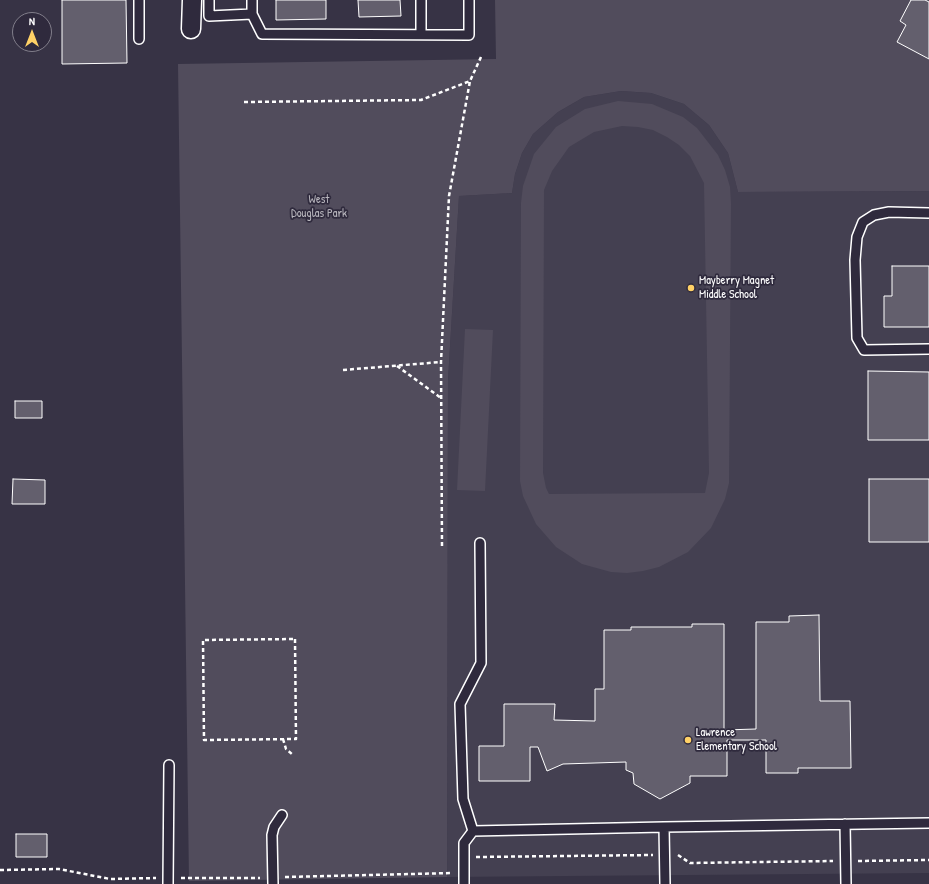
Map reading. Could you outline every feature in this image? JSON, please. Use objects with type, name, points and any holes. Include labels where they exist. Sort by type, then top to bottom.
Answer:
[{"type":"street","points":[[191,29],[192,0]]},
{"type":"lane","points":[[139,0],[139,39]]},
{"type":"lane","points":[[209,0],[209,16],[252,14]]},
{"type":"lane","points":[[252,0],[252,14],[262,34],[421,35],[468,35],[469,0]]},
{"type":"lane","points":[[421,0],[421,35]]},
{"type":"lane","points":[[929,213],[889,212],[874,215],[863,222],[857,237],[855,260],[857,338],[864,350],[929,349]]},
{"type":"lane","points":[[473,831],[464,799],[460,704],[481,663],[480,542]]},
{"type":"lane","points":[[168,881],[169,765]]},
{"type":"lane","points":[[273,881],[272,835],[274,827],[282,815]]},
{"type":"lane","points":[[473,831],[929,823]]},
{"type":"lane","points":[[845,824],[846,884]]},
{"type":"lane","points":[[664,828],[665,884]]},
{"type":"lane","points":[[464,884],[464,843],[473,831]]},
{"type":"path","points":[[442,546],[441,362],[449,196],[470,81],[481,56]]},
{"type":"path","points":[[244,102],[421,100],[470,81]]},
{"type":"path","points":[[343,370],[441,362]]},
{"type":"path","points":[[397,366],[441,398]]},
{"type":"path","points":[[295,639],[296,739],[283,739],[247,738],[204,740],[203,640],[295,639]]},
{"type":"path","points":[[283,739],[286,749],[293,755]]},
{"type":"path","points":[[0,870],[59,869],[110,879],[168,881],[273,881],[453,873],[452,857],[676,854],[690,863],[929,860]]},
{"type":"shaded area","points":[[621,91],[651,93],[684,104],[709,125],[728,153],[738,192],[929,191],[929,873],[447,877],[448,380],[459,196],[512,193],[515,174],[522,153],[533,134],[558,112],[584,97]]},
{"type":"green space","name":"West Douglas Park","points":[[495,0],[929,0],[929,191],[738,192],[728,153],[709,125],[684,104],[651,93],[621,91],[584,97],[558,112],[533,134],[522,153],[515,174],[512,193],[459,196],[448,380],[447,877],[189,881],[178,64],[496,59]]},
{"type":"green space","points":[[618,101],[652,104],[683,117],[697,128],[718,155],[725,170],[730,187],[729,483],[725,499],[711,528],[688,552],[659,567],[627,573],[611,572],[582,564],[556,547],[536,524],[523,496],[520,481],[521,203],[523,186],[534,154],[556,127],[585,109]],"holes":[[[622,126],[653,130],[679,145],[690,156],[704,183],[709,473],[705,493],[549,494],[546,488],[543,473],[544,190],[552,171],[569,147],[594,132]]]},
{"type":"green space","points":[[465,329],[493,330],[485,491],[457,490]]},
{"type":"building","points":[[62,0],[126,0],[127,63],[62,64]]},
{"type":"building","points":[[276,0],[326,0],[326,19],[276,20]]},
{"type":"building","points":[[358,0],[400,0],[401,16],[359,17]]},
{"type":"building","points":[[911,0],[925,0],[929,2],[929,59],[897,42],[906,25],[900,21]]},
{"type":"building","points":[[892,266],[929,266],[929,327],[884,327],[884,296],[892,296]]},
{"type":"building","points":[[868,371],[929,372],[929,440],[868,440]]},
{"type":"building","points":[[15,401],[42,401],[42,418],[15,418]]},
{"type":"building","points":[[13,479],[45,480],[45,504],[12,504]]},
{"type":"building","points":[[869,479],[929,479],[929,542],[869,542]]},
{"type":"building","name":"Lawrence Elementary School","points":[[819,615],[820,701],[850,701],[851,768],[798,768],[798,773],[766,773],[766,740],[727,740],[727,776],[690,776],[690,783],[660,799],[634,784],[633,773],[626,770],[626,762],[563,764],[547,771],[538,747],[530,747],[530,781],[479,781],[479,746],[504,746],[504,704],[555,704],[554,720],[595,721],[595,689],[604,689],[604,630],[631,630],[631,627],[692,627],[692,624],[724,624],[724,730],[756,729],[756,622],[789,622],[789,616]]},
{"type":"building","points":[[16,834],[47,834],[47,857],[16,857]]},
{"type":"place","name":"Mayberry Magnet Middle School","points":[[691,288]]},
{"type":"place","name":"Lawrence Elementary School","points":[[688,740]]}]
